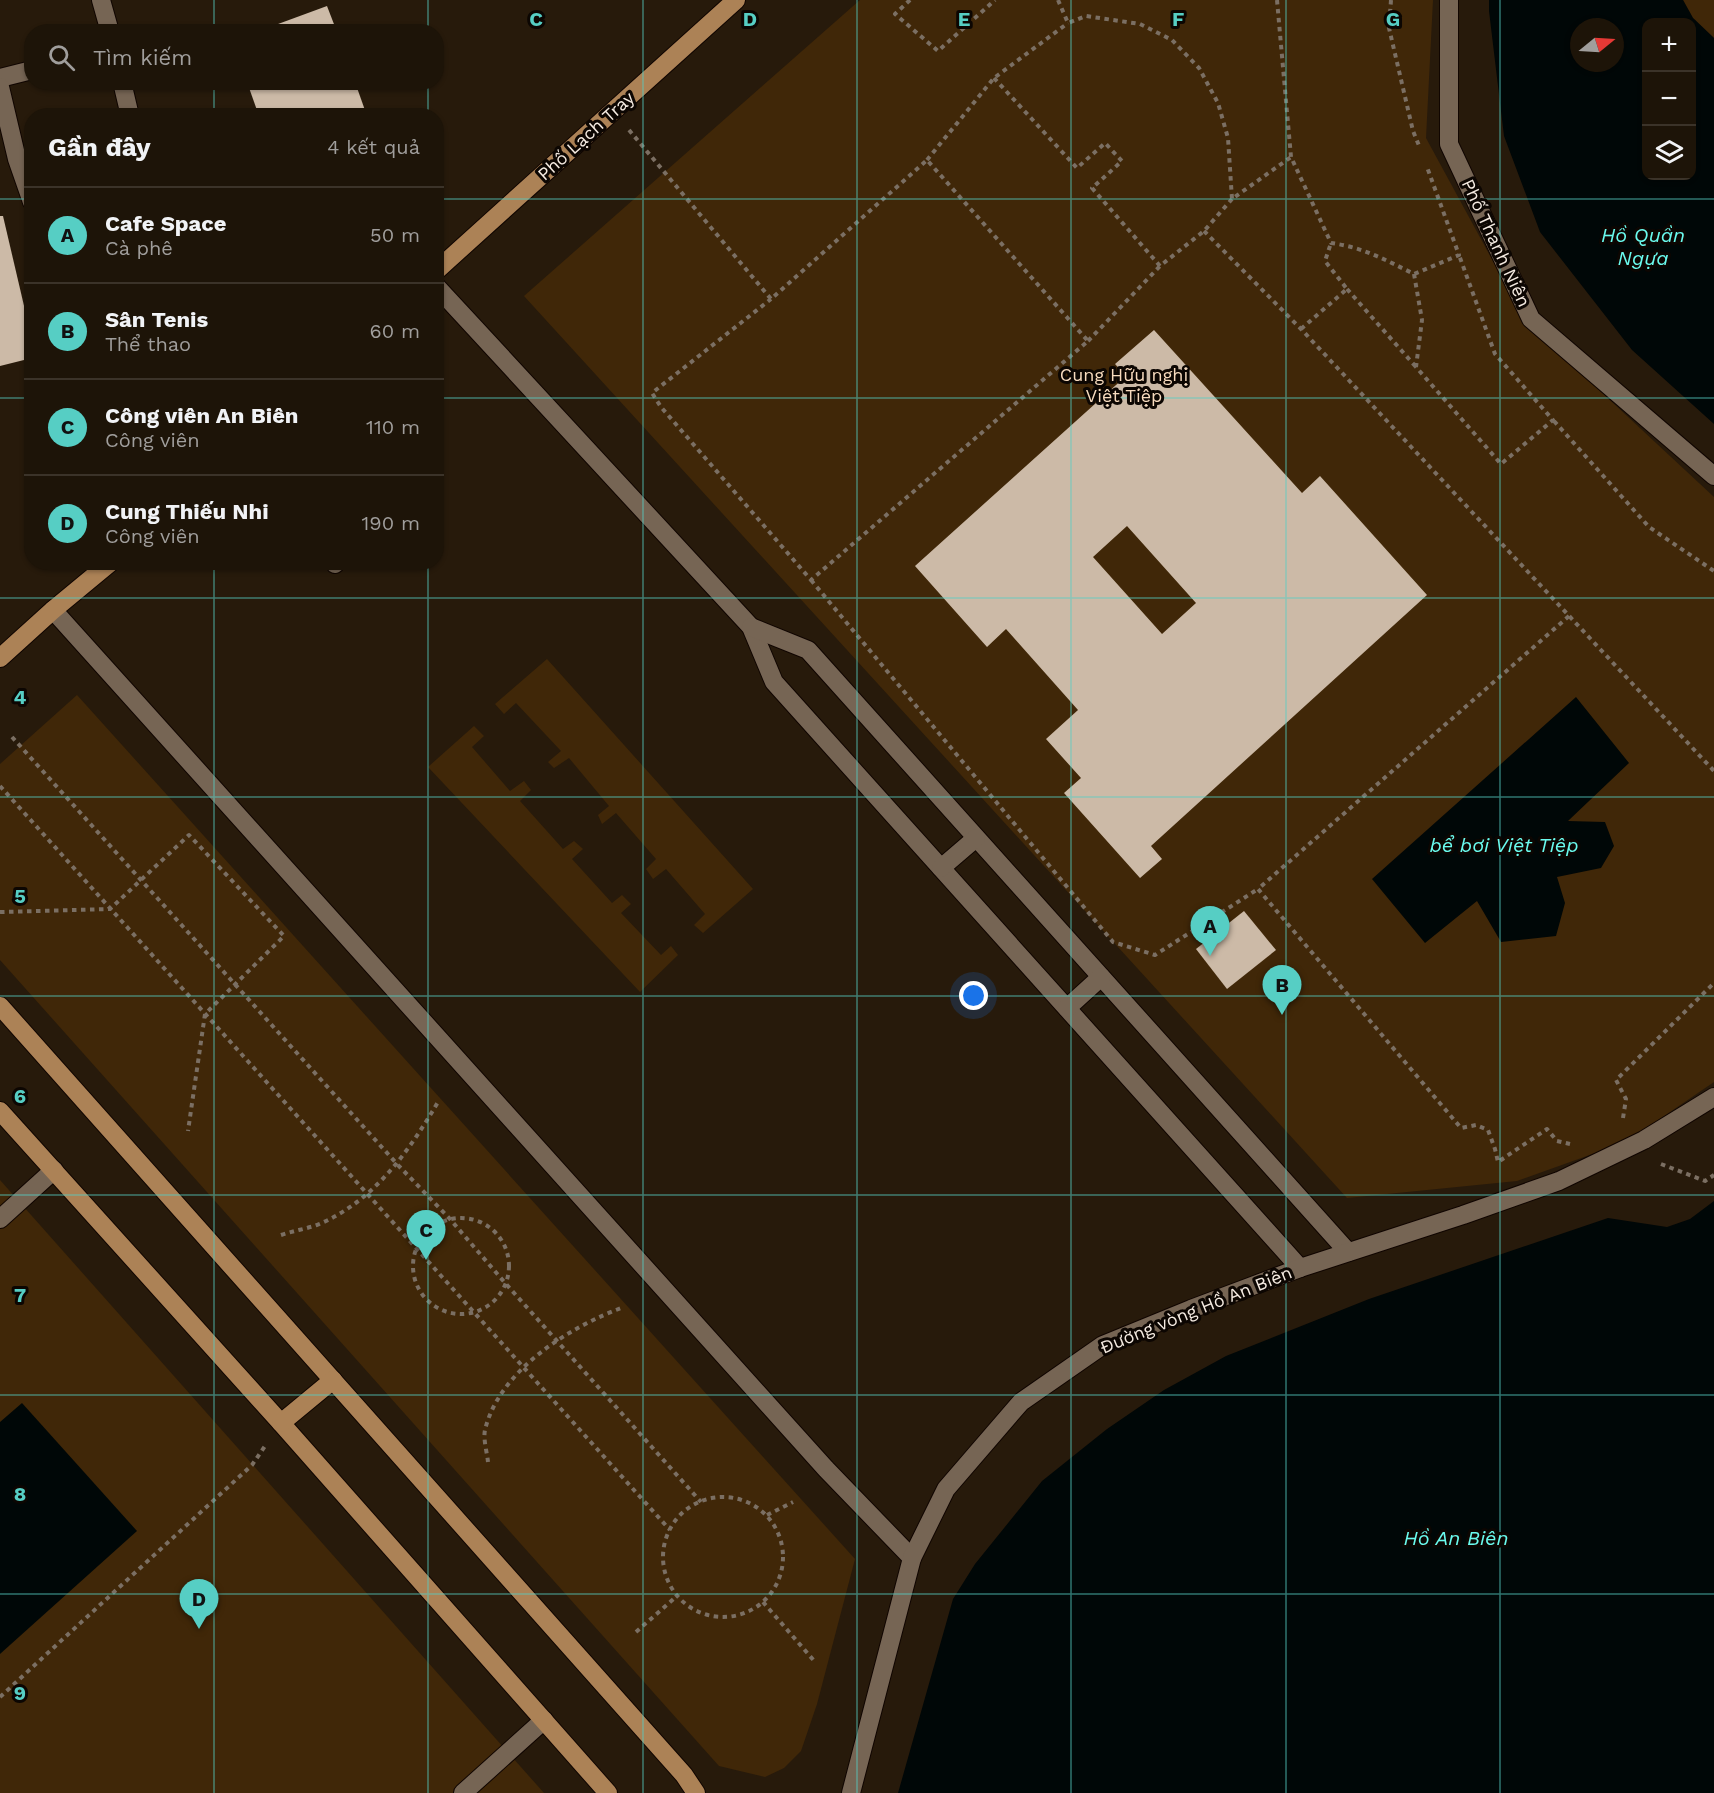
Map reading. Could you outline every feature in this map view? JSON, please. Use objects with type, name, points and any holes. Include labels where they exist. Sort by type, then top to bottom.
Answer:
[{"type":"main road","name":"Phố Lạch Tray","points":[[444,264],[736,0]]},
{"type":"main road","points":[[0,658],[52,610],[101,570]]},
{"type":"main road","points":[[0,1006],[668,1758],[696,1793]]},
{"type":"main road","points":[[0,1111],[281,1423],[608,1793]]},
{"type":"main road","points":[[281,1423],[333,1380]]},
{"type":"street","points":[[101,0],[108,24]]},
{"type":"street","name":"Phố Thanh Niên","points":[[1449,0],[1449,144],[1532,319],[1714,476]]},
{"type":"street","points":[[0,78],[24,72]]},
{"type":"street","points":[[0,87],[24,179]]},
{"type":"street","points":[[124,90],[128,108]]},
{"type":"street","points":[[444,294],[751,627],[774,682],[1300,1268]]},
{"type":"street","points":[[52,610],[826,1469],[912,1558]]},
{"type":"street","points":[[751,627],[808,650],[1348,1252]]},
{"type":"street","points":[[941,868],[976,838]]},
{"type":"street","points":[[1067,1008],[1101,977]]},
{"type":"street","name":"Đường vòng Hồ An Biên","points":[[851,1793],[912,1558],[946,1489],[1021,1402],[1103,1345],[1300,1268],[1559,1181],[1644,1140],[1714,1097]]},
{"type":"street","points":[[0,1219],[54,1170]]},
{"type":"street","points":[[463,1793],[544,1720]]},
{"type":"path","points":[[910,0],[895,14],[938,51],[995,0]]},
{"type":"path","points":[[1058,0],[1068,23]]},
{"type":"path","points":[[1276,0],[1292,157],[1331,243],[1325,261],[1501,464],[1553,420]]},
{"type":"path","points":[[1390,0],[1389,28],[1413,131],[1421,152]]},
{"type":"path","points":[[1232,199],[1228,138],[1218,103],[1199,68],[1172,40],[1140,24],[1086,15],[1068,23],[994,78],[927,160],[771,299],[652,393],[661,407],[811,580],[1113,942],[1155,955],[1258,889],[1569,616]]},
{"type":"path","points":[[994,78],[1077,168],[1105,143],[1122,161],[1092,188],[1160,266]]},
{"type":"path","points":[[613,112],[771,299]]},
{"type":"path","points":[[811,580],[1088,341],[1160,266],[1204,231],[1232,199],[1292,157]]},
{"type":"path","points":[[927,160],[1088,341]]},
{"type":"path","points":[[1425,162],[1495,354],[1649,527],[1714,571]]},
{"type":"path","points":[[1204,231],[1301,329],[1714,771]]},
{"type":"path","points":[[1331,243],[1350,245],[1372,252],[1414,274]]},
{"type":"path","points":[[1414,274],[1459,255]]},
{"type":"path","points":[[1414,274],[1422,320],[1416,367]]},
{"type":"path","points":[[1301,329],[1347,289]]},
{"type":"path","points":[[12,737],[397,1164],[450,1218],[701,1502]]},
{"type":"path","points":[[0,786],[670,1530]]},
{"type":"path","points":[[0,912],[110,909],[189,835],[284,936],[205,1014],[188,1131]]},
{"type":"path","points":[[1258,889],[1461,1128],[1476,1125],[1488,1130],[1496,1149],[1498,1162],[1547,1129],[1557,1141],[1577,1146]]},
{"type":"path","points":[[1619,1124],[1624,1117],[1626,1099],[1616,1080],[1714,983]]},
{"type":"path","points":[[281,1235],[317,1225],[368,1195],[408,1150],[438,1102]]},
{"type":"path","points":[[1661,1164],[1705,1181],[1714,1175]]},
{"type":"path","points":[[465,1217],[479,1221],[492,1229],[502,1240],[508,1255],[509,1270],[506,1284],[498,1297],[488,1306],[474,1313],[459,1314],[444,1311],[420,1292],[414,1278],[413,1263],[416,1248],[429,1229],[450,1218],[465,1217]]},
{"type":"path","points":[[488,1462],[484,1431],[498,1397],[524,1367],[566,1334],[596,1317],[624,1307]]},
{"type":"path","points":[[0,1697],[252,1465],[281,1423]]},
{"type":"path","points":[[730,1497],[750,1503],[767,1515],[778,1531],[783,1550],[782,1569],[776,1587],[764,1602],[748,1612],[719,1617],[710,1616],[692,1608],[677,1596],[667,1578],[663,1558],[666,1538],[676,1519],[691,1506],[710,1498],[730,1497]]},
{"type":"path","points":[[767,1515],[794,1502]]},
{"type":"path","points":[[636,1632],[677,1596]]},
{"type":"path","points":[[764,1602],[816,1663]]},
{"type":"green space","name":"Cung Hữu nghị Việt Tiệp","points":[[860,0],[1433,0],[1426,138],[1526,322],[1714,497],[1714,1082],[1626,1142],[1517,1181],[1347,1198],[524,296]]},
{"type":"green space","points":[[1683,0],[1714,0],[1714,38],[1696,21],[1696,18],[1693,18]]},
{"type":"green space","points":[[547,659],[753,889],[703,933],[694,925],[705,914],[666,869],[653,879],[646,869],[656,859],[616,813],[602,824],[598,815],[609,806],[569,758],[554,768],[548,762],[561,751],[516,703],[504,714],[495,704]]},
{"type":"green space","points":[[77,695],[855,1559],[817,1704],[801,1751],[784,1768],[765,1777],[719,1766],[0,960],[0,764]]},
{"type":"green space","points":[[474,726],[484,736],[472,747],[510,791],[524,781],[531,790],[520,801],[563,849],[574,841],[583,849],[572,859],[612,903],[622,895],[631,904],[621,913],[661,955],[671,946],[678,955],[640,992],[428,767]]},
{"type":"green space","points":[[0,1180],[544,1793],[0,1793]]},
{"type":"water","name":"Hồ Quần Ngựa","points":[[1489,0],[1683,0],[1693,18],[1642,18],[1642,180],[1696,180],[1696,21],[1714,38],[1714,424],[1632,350],[1540,232],[1504,136]]},
{"type":"water","name":"bể bơi Việt Tiệp","points":[[1576,697],[1629,763],[1568,821],[1605,822],[1614,846],[1601,868],[1557,877],[1565,903],[1556,936],[1501,942],[1477,901],[1425,943],[1372,879]]},
{"type":"water","name":"Hồ An Biên","points":[[1714,1201],[1714,1793],[898,1793],[953,1599],[975,1564],[1042,1481],[1107,1429],[1164,1390],[1226,1356],[1369,1299],[1608,1218],[1667,1227],[1690,1219]]},
{"type":"water","points":[[22,1403],[137,1531],[0,1654],[0,1422]]},
{"type":"building","points":[[327,6],[334,24],[278,24]]},
{"type":"building","points":[[250,90],[358,90],[364,108],[256,108]]},
{"type":"building","points":[[0,216],[3,216],[24,306],[24,360],[0,366]]},
{"type":"building","points":[[1154,330],[1302,493],[1320,476],[1427,595],[1151,846],[1162,859],[1140,878],[1064,793],[1081,778],[1046,739],[1078,710],[1006,629],[987,647],[915,566],[1126,376],[1115,364]],"holes":[[[1127,526],[1196,603],[1162,634],[1093,557]]]},
{"type":"building","points":[[1244,911],[1276,950],[1227,989],[1196,949]]},
{"type":"place","name":"Cafe Space","points":[[1210,956]]},
{"type":"place","name":"Sân Tenis","points":[[1282,1015]]},
{"type":"place","name":"Công viên An Biên","points":[[426,1260]]},
{"type":"place","name":"Cung Thiếu Nhi","points":[[199,1629]]}]
